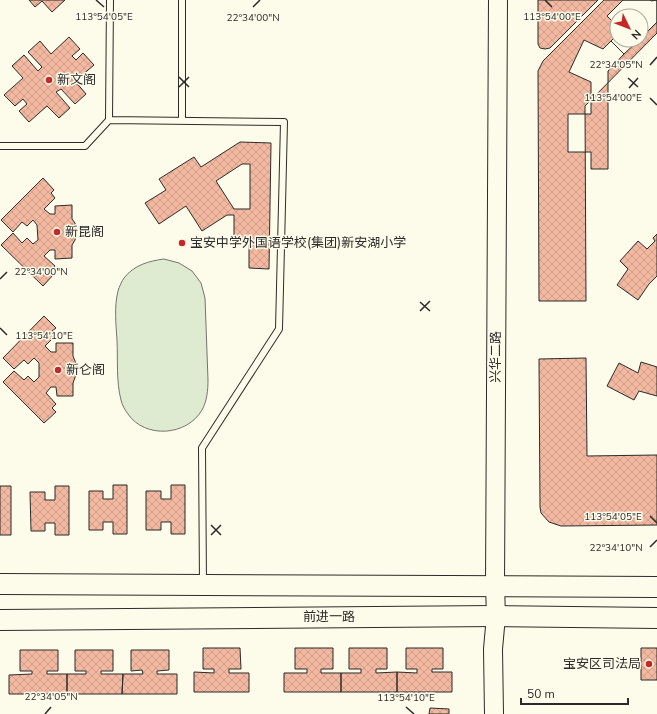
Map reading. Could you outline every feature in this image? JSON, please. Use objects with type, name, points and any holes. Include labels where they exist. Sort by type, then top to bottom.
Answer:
[{"type":"main road","name":"兴华二路","points":[[494,714],[493,649],[496,616],[498,0]]},
{"type":"main road","points":[[0,584],[657,587]]},
{"type":"main road","name":"前进一路","points":[[0,620],[496,616],[657,618]]},
{"type":"lane","points":[[0,146],[85,146],[109,120],[110,0]]},
{"type":"lane","points":[[182,0],[182,121]]},
{"type":"lane","points":[[109,120],[284,122],[280,330],[202,448],[203,585]]},
{"type":"green space","points":[[164,259],[179,263],[192,271],[201,283],[205,298],[208,380],[205,403],[195,419],[176,429],[155,431],[145,428],[135,422],[121,402],[118,378],[116,303],[121,284],[124,278],[132,270],[142,264]]},
{"type":"building","points":[[29,0],[65,0],[52,12],[42,1],[35,7]]},
{"type":"building","points":[[538,0],[598,0],[550,48],[545,49],[540,48],[538,44]]},
{"type":"building","points":[[604,0],[657,0],[657,33],[649,41],[649,8],[609,8],[609,48],[642,48],[585,106],[586,301],[539,301],[538,71],[543,61]]},
{"type":"building","points":[[623,0],[657,0],[657,22],[649,30],[649,8],[615,8]]},
{"type":"building","name":"新文阁","points":[[69,37],[80,49],[72,56],[76,60],[83,53],[94,65],[75,81],[86,94],[75,104],[61,89],[56,92],[70,108],[59,118],[47,106],[29,122],[19,111],[27,104],[23,99],[15,106],[4,95],[23,78],[12,66],[24,55],[38,71],[42,67],[28,52],[40,41],[51,54]]},
{"type":"building","points":[[584,40],[603,49],[609,43],[609,48],[618,48],[624,54],[608,71],[608,95],[591,96],[591,82],[569,72]]},
{"type":"building","points":[[618,48],[630,48],[624,54]]},
{"type":"building","points":[[608,95],[608,169],[591,169],[591,152],[568,152],[568,114],[591,114],[591,96]]},
{"type":"building","points":[[240,142],[271,143],[269,269],[249,268],[249,241],[234,241],[234,215],[227,215],[202,231],[186,206],[159,224],[145,203],[166,190],[159,179],[194,157],[201,167]],"holes":[[[242,164],[250,164],[250,209],[234,209],[216,181]]]},
{"type":"building","name":"新昆阁","points":[[43,178],[54,190],[51,193],[55,198],[44,209],[50,214],[55,214],[55,206],[72,205],[72,219],[75,223],[76,234],[72,245],[72,258],[55,259],[55,250],[50,250],[44,256],[55,266],[51,271],[54,274],[43,286],[1,245],[13,233],[22,243],[27,238],[33,244],[38,240],[37,225],[33,220],[27,226],[22,222],[13,232],[1,220]]},
{"type":"building","points":[[657,234],[657,276],[649,284],[638,300],[617,285],[628,269],[620,261],[638,241],[647,249],[655,241],[653,238]]},
{"type":"building","name":"新仑阁","points":[[44,316],[56,328],[52,331],[56,335],[45,346],[51,352],[56,352],[56,343],[73,343],[73,356],[77,366],[77,372],[73,383],[73,396],[57,396],[56,387],[51,387],[46,393],[56,404],[52,408],[56,412],[44,423],[3,382],[14,371],[24,380],[28,376],[34,382],[39,377],[39,363],[34,358],[28,364],[24,360],[14,369],[3,358]]},
{"type":"building","points":[[586,358],[587,456],[657,455],[657,525],[561,526],[549,522],[541,513],[539,359]]},
{"type":"building","points":[[641,362],[657,367],[657,396],[639,391],[634,400],[607,386],[619,363],[638,373]]},
{"type":"building","points":[[113,485],[127,485],[127,534],[113,534],[113,522],[103,522],[103,530],[89,530],[89,491],[103,491],[103,499],[113,499]]},
{"type":"building","points":[[171,485],[185,485],[185,534],[171,534],[171,522],[161,522],[161,530],[146,530],[146,491],[161,491],[161,499],[171,499]]},
{"type":"building","points":[[0,486],[11,486],[11,535],[0,535]]},
{"type":"building","points":[[55,486],[69,486],[69,535],[55,535],[55,523],[45,523],[45,531],[31,531],[30,492],[45,492],[45,500],[55,500]]},
{"type":"building","points":[[203,648],[240,648],[241,669],[229,669],[229,673],[249,673],[249,692],[194,692],[194,672],[214,673],[214,669],[203,669]]},
{"type":"building","points":[[295,648],[333,648],[333,669],[321,669],[321,673],[341,673],[341,692],[284,692],[284,673],[307,673],[307,669],[295,669]]},
{"type":"building","points":[[349,648],[387,648],[387,669],[376,669],[376,673],[397,672],[397,692],[341,692],[341,673],[361,673],[361,669],[349,669]]},
{"type":"building","points":[[406,648],[443,648],[443,669],[432,669],[432,672],[452,672],[452,692],[397,692],[397,672],[417,673],[417,669],[406,669]]},
{"type":"building","name":"宝安区司法局","points":[[641,648],[657,648],[657,680],[641,680]]},
{"type":"building","points":[[20,650],[58,650],[58,671],[47,671],[47,674],[67,674],[67,694],[9,694],[9,675],[32,674],[32,671],[20,671]]},
{"type":"building","points":[[75,650],[113,650],[113,671],[101,671],[101,674],[123,674],[122,694],[67,694],[67,674],[86,674],[86,671],[75,671]]},
{"type":"building","points":[[131,650],[169,650],[169,670],[157,671],[157,674],[177,674],[177,694],[122,694],[123,674],[143,674],[142,670],[131,671]]},
{"type":"building","points":[[430,708],[449,709],[449,714],[429,714]]},
{"type":"place","name":"新文阁","points":[[49,80]]},
{"type":"place","name":"新昆阁","points":[[57,232]]},
{"type":"place","name":"宝安中学外国语学校(集团)新安湖小学","points":[[182,243]]},
{"type":"place","name":"新仑阁","points":[[58,370]]},
{"type":"place","name":"宝安区司法局","points":[[649,664]]}]
